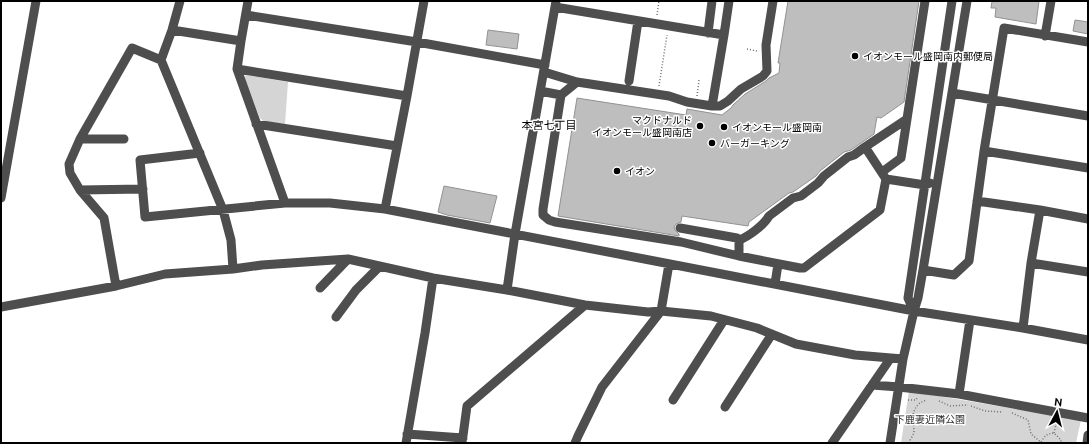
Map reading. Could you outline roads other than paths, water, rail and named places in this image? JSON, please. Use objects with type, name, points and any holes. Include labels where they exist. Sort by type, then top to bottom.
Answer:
[{"type":"street","points":[[1,198],[36,1]]},
{"type":"street","points":[[180,1],[172,30],[161,60],[223,210],[231,240],[232,269]]},
{"type":"street","points":[[248,1],[237,69],[285,203]]},
{"type":"street","points":[[384,208],[407,96],[424,1]]},
{"type":"street","points":[[708,33],[712,1]]},
{"type":"street","points":[[712,106],[729,1]]},
{"type":"street","points":[[246,15],[417,42],[544,68],[577,82],[669,96],[687,102],[720,106],[741,89],[763,76],[767,71],[766,45],[773,1]]},
{"type":"street","points":[[577,82],[561,95],[543,209],[543,215],[549,220],[681,242],[739,256],[804,268],[880,210],[884,175],[901,158],[925,1]]},
{"type":"street","points":[[914,311],[908,298],[952,1]]},
{"type":"street","points":[[890,443],[903,360],[923,270],[967,1]]},
{"type":"street","points":[[1045,36],[1051,1]]},
{"type":"street","points":[[507,290],[555,4],[638,21],[724,35]]},
{"type":"street","points":[[629,81],[638,21]]},
{"type":"street","points":[[923,270],[954,275],[969,261],[984,151],[1004,28],[1088,42]]},
{"type":"street","points":[[172,30],[241,41]]},
{"type":"street","points":[[116,286],[104,218],[80,190],[70,173],[69,164],[80,139],[132,48],[161,60]]},
{"type":"street","points":[[237,69],[407,96]]},
{"type":"street","points":[[540,91],[561,95]]},
{"type":"street","points":[[952,93],[1088,116]]},
{"type":"street","points":[[865,147],[884,175],[930,184],[937,137],[948,117]]},
{"type":"street","points":[[680,228],[737,238],[739,240],[745,238],[767,221],[769,216],[793,198],[801,196],[818,184],[824,176],[848,157],[854,155],[907,119]]},
{"type":"street","points":[[256,124],[397,146]]},
{"type":"street","points":[[80,139],[124,139]]},
{"type":"street","points":[[984,151],[1088,168]]},
{"type":"street","points":[[200,153],[140,160],[146,217],[285,203],[330,203],[384,208],[914,311],[1088,340]]},
{"type":"street","points":[[80,190],[143,189]]},
{"type":"street","points":[[977,201],[1040,210],[1088,219]]},
{"type":"street","points":[[1023,328],[1031,263],[1040,210]]},
{"type":"street","points":[[739,240],[739,256]]},
{"type":"street","points":[[1,307],[116,286],[165,274],[348,259],[433,278],[585,305],[648,312],[661,311],[711,316],[757,328],[796,344],[854,355],[903,360]]},
{"type":"street","points":[[320,288],[348,259]]},
{"type":"street","points":[[1031,263],[1088,272]]},
{"type":"street","points":[[575,443],[602,387],[661,311],[669,264]]},
{"type":"street","points":[[775,284],[778,264]]},
{"type":"street","points":[[336,317],[356,290],[380,266]]},
{"type":"street","points":[[433,278],[425,333],[406,439],[463,440],[467,406],[585,305]]},
{"type":"street","points":[[673,400],[724,320]]},
{"type":"street","points":[[959,394],[970,320]]},
{"type":"street","points":[[725,407],[772,334]]},
{"type":"street","points":[[832,443],[890,359]]},
{"type":"street","points":[[872,385],[959,394],[1088,418]]},
{"type":"street","points":[[1087,443],[1088,435]]},
{"type":"place","name":"イオンモール盛岡南内郵便局","points":[[855,56]]},
{"type":"place","name":"マクドナルド イオンモール盛岡南店","points":[[700,126]]},
{"type":"place","name":"イオンモール盛岡南","points":[[724,127]]},
{"type":"place","name":"バーガーキング","points":[[712,143]]},
{"type":"place","name":"イオン","points":[[617,171]]},
{"type":"district","name":"本宮七丁目","points":[[549,125]]},
{"type":"park label","name":"下鹿妻近隣公園","points":[[930,419]]}]
